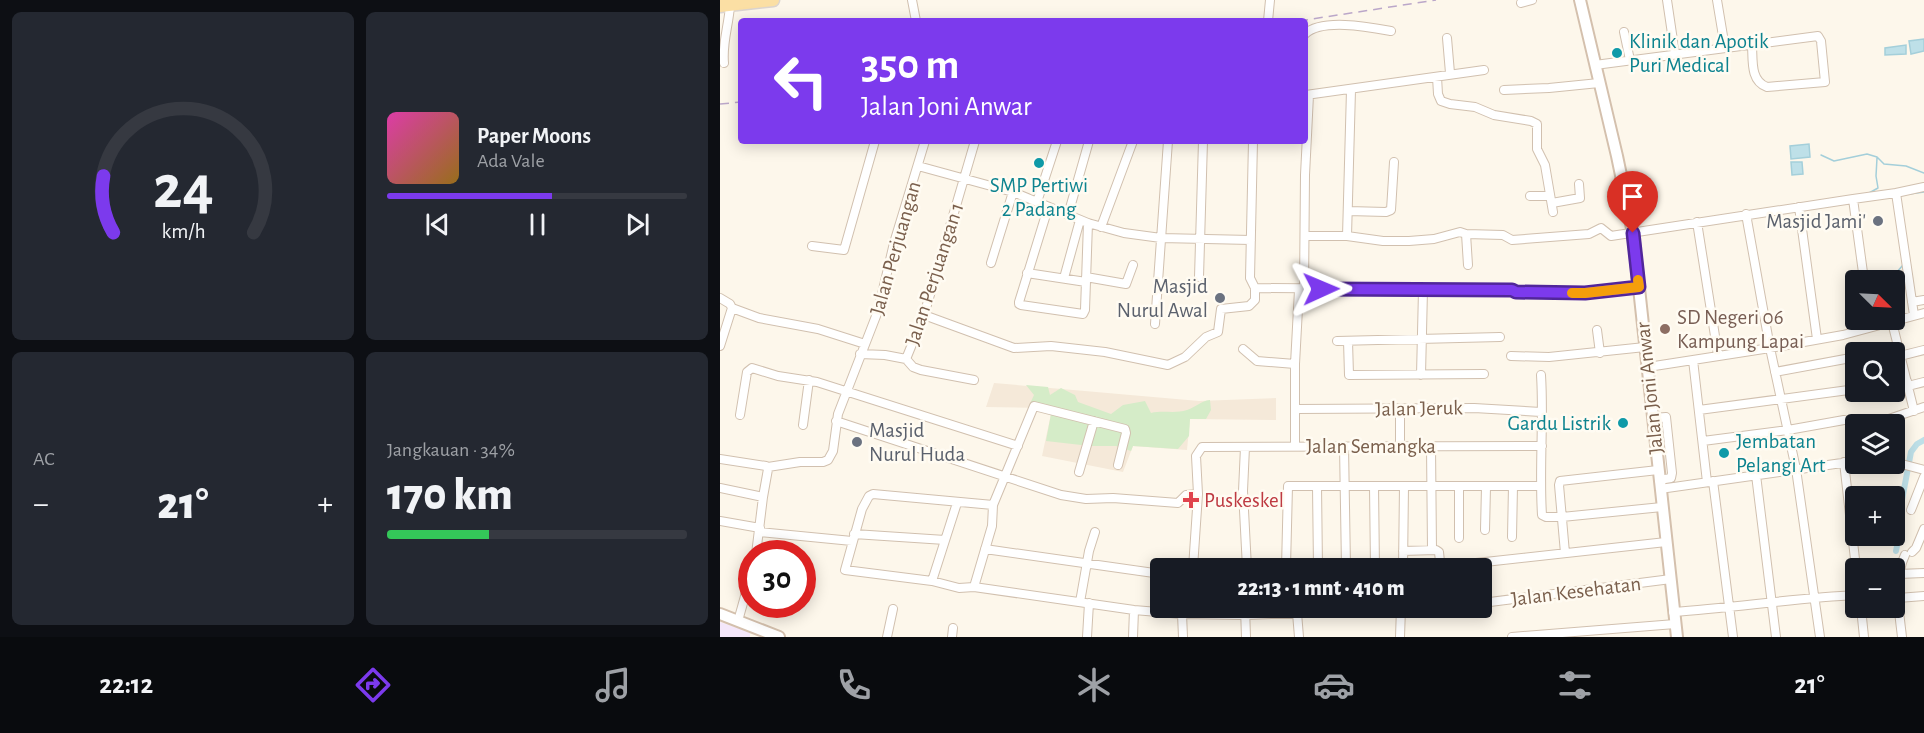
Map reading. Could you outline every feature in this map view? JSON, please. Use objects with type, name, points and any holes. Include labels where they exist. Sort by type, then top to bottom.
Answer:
[{"type":"main road","points":[[725,5],[773,0]]},
{"type":"main road","name":"Jalan Joni Anwar","points":[[1580,0],[1633,233],[1677,637]]},
{"type":"main road","points":[[720,614],[779,637]]},
{"type":"street","points":[[912,0],[915,18]]},
{"type":"street","points":[[1268,18],[1270,0]]},
{"type":"street","points":[[1521,3],[1532,0]]},
{"type":"street","points":[[1667,0],[1675,54]]},
{"type":"street","points":[[1717,0],[1725,48]]},
{"type":"street","points":[[724,63],[723,49],[730,16],[725,5]]},
{"type":"street","points":[[1308,32],[1323,25],[1391,31]]},
{"type":"street","points":[[1624,32],[1630,60]]},
{"type":"street","points":[[1595,65],[1675,54],[1819,37],[1825,82],[1767,87],[1762,85],[1754,75],[1752,45]]},
{"type":"street","points":[[1447,38],[1450,73]]},
{"type":"street","points":[[1308,95],[1484,70]]},
{"type":"street","points":[[1437,77],[1438,94],[1442,101],[1475,107],[1494,115],[1537,124],[1537,148],[1545,165],[1553,212]]},
{"type":"street","points":[[1504,90],[1599,83]]},
{"type":"street","points":[[1347,236],[1351,90]]},
{"type":"street","points":[[812,246],[844,250],[874,144]]},
{"type":"street","name":"Jalan Perjuangan","points":[[768,467],[800,462],[823,462],[828,460],[833,451],[836,421],[878,311],[894,243],[924,144]]},
{"type":"street","name":"Jalan Perjuangan 1","points":[[860,354],[906,359],[924,315],[974,144]]},
{"type":"street","points":[[1037,202],[1056,144]]},
{"type":"street","points":[[1068,215],[1088,144]]},
{"type":"street","points":[[1101,227],[1132,144]]},
{"type":"street","points":[[1155,324],[1168,144]]},
{"type":"street","points":[[1199,277],[1203,144]]},
{"type":"street","points":[[924,315],[1020,349],[1051,346],[1131,356],[1168,365],[1185,357],[1206,337],[1218,332],[1221,309],[1253,303],[1255,288],[1250,278],[1253,144]]},
{"type":"street","points":[[1295,446],[1295,364],[1305,236],[1306,144]]},
{"type":"street","points":[[1348,211],[1386,212],[1391,210],[1394,162]]},
{"type":"street","points":[[918,166],[1013,192],[1084,222],[1124,233],[1161,238],[1251,240]]},
{"type":"street","points":[[1530,196],[1551,199],[1580,198],[1579,184]]},
{"type":"street","points":[[1305,236],[1347,236],[1389,241],[1434,239],[1454,232],[1503,235],[1512,240],[1589,234],[1601,228],[1610,236],[1924,187]]},
{"type":"street","points":[[990,263],[1013,192]]},
{"type":"street","points":[[1896,193],[1914,315]]},
{"type":"street","points":[[1853,199],[1863,270]]},
{"type":"street","points":[[1799,207],[1817,339]]},
{"type":"street","points":[[1048,208],[1019,304],[1083,314],[1086,279],[1084,222]]},
{"type":"street","points":[[1746,214],[1770,348],[1796,469],[1820,637]]},
{"type":"street","points":[[1064,278],[1084,222]]},
{"type":"street","points":[[1696,222],[1719,355]]},
{"type":"street","points":[[1466,234],[1468,265]]},
{"type":"street","points":[[1028,273],[1126,284],[1134,265]]},
{"type":"street","points":[[1255,288],[1512,290],[1516,292],[1585,293],[1639,287]]},
{"type":"street","points":[[1421,375],[1423,290]]},
{"type":"street","points":[[720,298],[732,308],[759,318],[818,329],[865,344]]},
{"type":"street","points":[[1912,302],[1924,300]]},
{"type":"street","points":[[720,346],[726,321],[732,308]]},
{"type":"street","points":[[1905,318],[1924,313]]},
{"type":"street","points":[[1597,330],[1600,353]]},
{"type":"street","points":[[1648,367],[1770,348],[1817,339],[1848,330]]},
{"type":"street","points":[[1337,341],[1500,337]]},
{"type":"street","points":[[1348,341],[1350,375],[1484,375]]},
{"type":"street","points":[[1511,356],[1549,357],[1645,347]]},
{"type":"street","points":[[1243,349],[1257,361],[1295,364]]},
{"type":"street","points":[[1905,352],[1924,350]]},
{"type":"street","points":[[906,359],[912,367],[921,370],[974,381]]},
{"type":"street","points":[[1775,372],[1845,359]]},
{"type":"street","points":[[1694,360],[1703,441],[1733,637]]},
{"type":"street","points":[[740,415],[747,372],[750,368],[778,376],[809,380],[1018,446]]},
{"type":"street","points":[[1905,374],[1914,411]]},
{"type":"street","points":[[1541,375],[1542,515],[1562,517],[1662,507]]},
{"type":"street","points":[[803,425],[809,380]]},
{"type":"street","points":[[1905,384],[1924,382]]},
{"type":"street","points":[[1699,410],[1845,390]]},
{"type":"street","points":[[974,587],[992,526],[993,505],[1034,406],[1126,431],[1118,465]]},
{"type":"street","points":[[1905,414],[1924,407]]},
{"type":"street","name":"Jalan Jeruk","points":[[1296,409],[1474,408],[1541,412]]},
{"type":"street","points":[[1400,409],[1400,446]]},
{"type":"street","points":[[1654,417],[1666,417],[1672,473],[1671,478],[1659,480]]},
{"type":"street","points":[[1703,441],[1844,420]]},
{"type":"street","points":[[836,421],[1074,498],[1113,498],[1178,503],[1186,495],[1198,494],[1194,558]]},
{"type":"street","points":[[1079,472],[1094,421]]},
{"type":"street","points":[[1344,446],[1346,558]]},
{"type":"street","points":[[1431,446],[1432,550]]},
{"type":"street","name":"Jalan Semangka","points":[[1198,494],[1196,456],[1200,448],[1542,446]]},
{"type":"street","points":[[1245,447],[1243,491],[1246,558]]},
{"type":"street","points":[[720,459],[768,467],[758,540]]},
{"type":"street","points":[[1565,553],[1558,483],[1562,479],[1710,482],[1845,462]]},
{"type":"street","points":[[1905,465],[1920,469]]},
{"type":"street","points":[[1756,474],[1776,637]]},
{"type":"street","points":[[1846,474],[1855,558]]},
{"type":"street","points":[[1911,510],[1924,477]]},
{"type":"street","points":[[1286,558],[1286,488],[1288,486],[1540,486]]},
{"type":"street","points":[[1317,486],[1318,558]]},
{"type":"street","points":[[1374,486],[1375,558]]},
{"type":"street","points":[[1403,558],[1404,486]]},
{"type":"street","points":[[1512,537],[1513,486]]},
{"type":"street","points":[[1459,487],[1459,538]]},
{"type":"street","points":[[1485,530],[1486,487]]},
{"type":"street","points":[[720,488],[763,497]]},
{"type":"street","points":[[993,505],[873,494],[866,499],[844,568],[847,572],[932,581],[959,588],[974,587],[1150,611]]},
{"type":"street","points":[[932,581],[957,503]]},
{"type":"street","points":[[720,521],[760,530],[853,538],[945,540]]},
{"type":"street","points":[[1905,560],[1908,553],[1916,548],[1924,529]]},
{"type":"street","points":[[1080,602],[1095,532]]},
{"type":"street","points":[[1492,563],[1666,542]]},
{"type":"street","points":[[985,549],[1150,573]]},
{"type":"street","points":[[1403,551],[1432,550],[1439,552],[1440,558]]},
{"type":"street","points":[[1905,574],[1924,573]]},
{"type":"street","name":"Jalan Kesehatan","points":[[1492,602],[1671,579]]},
{"type":"street","points":[[1673,612],[1845,596]]},
{"type":"street","points":[[1905,597],[1924,596]]},
{"type":"street","points":[[1087,637],[1089,603]]},
{"type":"street","points":[[887,637],[893,609]]},
{"type":"street","points":[[1133,637],[1134,610]]},
{"type":"street","points":[[1182,618],[1183,637]]},
{"type":"street","points":[[1245,618],[1246,637]]},
{"type":"street","points":[[1297,618],[1299,637]]},
{"type":"street","points":[[1400,618],[1400,637]]},
{"type":"street","points":[[1862,618],[1864,637]]},
{"type":"street","points":[[1900,618],[1902,637]]},
{"type":"street","points":[[1512,637],[1675,624]]},
{"type":"street","points":[[952,637],[953,628]]},
{"type":"shaded area","points":[[994,383],[1199,401],[1276,398],[1276,420],[1190,419],[1187,450],[1133,446],[1123,472],[1042,456],[1051,414],[1039,408],[986,407]]},
{"type":"shaded area","points":[[720,622],[750,632],[750,637],[720,637]]},
{"type":"green space","points":[[1026,385],[1048,387],[1050,395],[1061,388],[1075,395],[1078,402],[1111,414],[1123,405],[1145,401],[1151,413],[1182,411],[1210,400],[1211,410],[1206,419],[1190,419],[1189,436],[1178,449],[1133,446],[1131,451],[1116,446],[1090,446],[1046,441],[1051,414],[1039,408],[1028,408],[1034,395]]},
{"type":"water","points":[[1924,39],[1924,51],[1911,54],[1909,41]]},
{"type":"water","points":[[1906,45],[1906,54],[1885,55],[1885,48]]},
{"type":"water","points":[[1809,144],[1810,157],[1791,159],[1790,146]]},
{"type":"water","points":[[1791,162],[1802,162],[1803,174],[1792,175]]},
{"type":"waterway","points":[[1821,155],[1834,161],[1867,154],[1877,157],[1884,164],[1906,166],[1924,173]]},
{"type":"waterway","points":[[1869,193],[1878,188],[1877,158]]},
{"type":"waterway","points":[[1909,194],[1924,192]]},
{"type":"waterway","points":[[1899,270],[1903,265]]},
{"type":"waterway","points":[[1896,551],[1911,452],[1917,444],[1924,440]]},
{"type":"railway","points":[[1308,20],[1436,0]]},
{"type":"railway","points":[[720,104],[738,102]]},
{"type":"slow traffic","points":[[1572,293],[1639,287],[1638,280]]},
{"type":"place","name":"Klinik dan Apotik Puri Medical","points":[[1617,53]]},
{"type":"place","name":"SMP Pertiwi 2 Padang","points":[[1039,163]]},
{"type":"place","name":"Masjid Jami'","points":[[1878,221]]},
{"type":"place","name":"Masjid Nurul Awal","points":[[1220,298]]},
{"type":"place","name":"SD Negeri 06 Kampung Lapai","points":[[1665,329]]},
{"type":"place","name":"Gardu Listrik","points":[[1623,423]]},
{"type":"place","name":"Masjid Nurul Huda","points":[[857,442]]},
{"type":"place","name":"Jembatan Pelangi Art","points":[[1724,453]]},
{"type":"place","name":"Puskeskel","points":[[1191,500]]},
{"type":"route","points":[[1321,289],[1512,290],[1516,292],[1585,293],[1639,287],[1633,233]]}]
